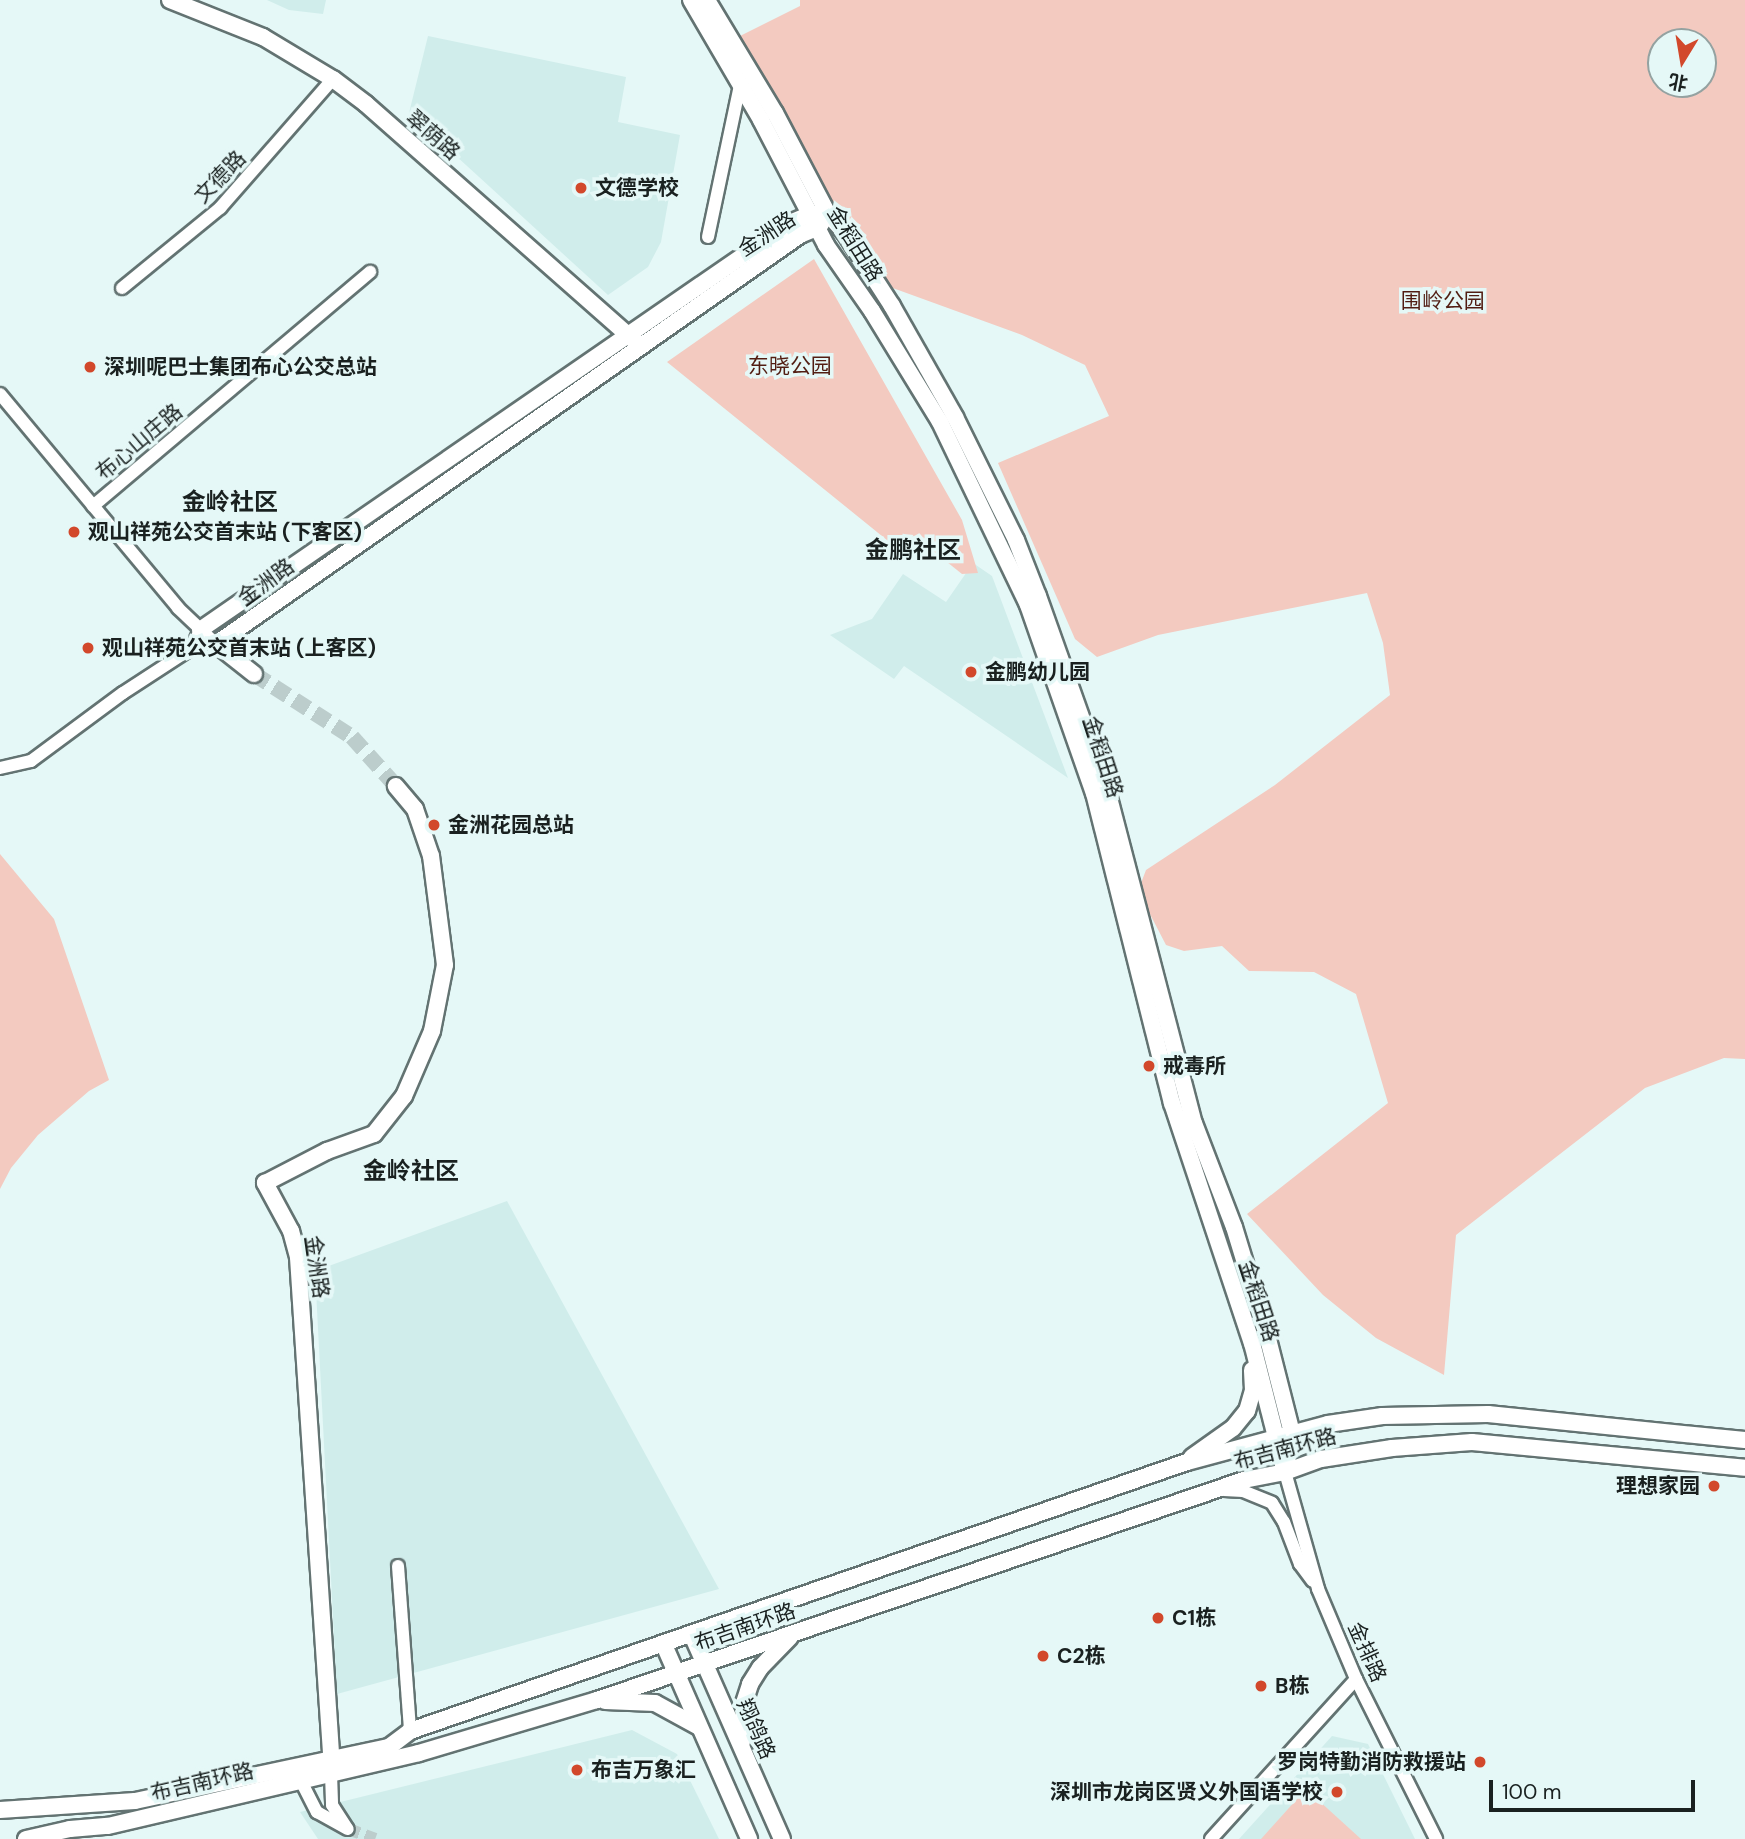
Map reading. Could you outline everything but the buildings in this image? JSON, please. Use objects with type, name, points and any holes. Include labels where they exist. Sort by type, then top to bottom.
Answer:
[{"type":"street","name":"翠荫路","points":[[170,0],[263,37],[333,79],[634,341]]},
{"type":"street","name":"金稻田路","points":[[691,0],[819,218],[845,233],[892,306],[955,417],[1016,540],[1107,790],[1194,1123],[1234,1227],[1284,1434],[1285,1472]]},
{"type":"street","name":"金稻田路","points":[[707,0],[743,60],[819,218],[826,245],[872,311],[940,422],[1028,605],[1094,793],[1172,1103],[1284,1434]]},
{"type":"street","points":[[708,237],[741,83],[743,60]]},
{"type":"street","name":"文德路","points":[[122,288],[220,208],[333,79]]},
{"type":"street","name":"金洲路","points":[[216,644],[634,341],[792,222],[819,218]]},
{"type":"street","name":"布心山庄路","points":[[93,506],[370,272]]},
{"type":"street","name":"金洲路","points":[[200,630],[634,341]]},
{"type":"street","points":[[0,394],[178,608],[216,644],[254,674]]},
{"type":"street","points":[[192,648],[200,630]]},
{"type":"street","points":[[0,768],[31,761],[122,693],[192,648],[216,644]]},
{"type":"street","name":"金洲路","points":[[332,1767],[298,1257],[291,1231],[265,1183],[327,1151],[374,1134],[404,1096],[432,1031],[445,965],[431,856],[415,809],[397,786]]},
{"type":"street","points":[[1187,1462],[1233,1428],[1247,1411],[1253,1391],[1252,1343]]},
{"type":"street","points":[[1284,1434],[1381,1416],[1488,1415],[1745,1440]]},
{"type":"street","name":"布吉南环路","points":[[26,1839],[70,1829],[108,1826],[301,1782],[332,1767],[389,1747],[410,1731],[1187,1462],[1284,1434]]},
{"type":"street","name":"布吉南环路","points":[[0,1810],[135,1801],[419,1753],[597,1700],[1213,1491],[1285,1472],[1321,1459],[1351,1453],[1472,1442],[1745,1468]]},
{"type":"street","name":"金排路","points":[[1285,1472],[1318,1589],[1356,1679],[1436,1839]]},
{"type":"street","points":[[1213,1491],[1243,1491],[1272,1503],[1284,1522],[1300,1564],[1318,1589]]},
{"type":"street","points":[[398,1566],[410,1731]]},
{"type":"street","points":[[742,1748],[742,1723],[750,1684],[760,1668],[795,1632]]},
{"type":"street","name":"翔鸽路","points":[[692,1635],[782,1839]]},
{"type":"street","points":[[664,1645],[749,1839]]},
{"type":"street","points":[[1211,1839],[1356,1679]]},
{"type":"street","points":[[597,1700],[654,1703],[685,1717],[701,1728]]},
{"type":"street","points":[[301,1782],[307,1798],[317,1812],[348,1829],[332,1805],[332,1767]]},
{"type":"street","points":[[85,1839],[108,1826]]},
{"type":"shaded area","points":[[267,0],[326,0],[323,14],[289,10]]},
{"type":"shaded area","name":"文德学校","points":[[428,36],[626,77],[618,122],[680,135],[661,242],[648,267],[608,295],[409,113]]},
{"type":"shaded area","name":"金鹏幼儿园","points":[[973,563],[992,576],[1068,778],[904,666],[894,679],[830,635],[872,619],[903,574],[946,602]]},
{"type":"shaded area","points":[[507,1201],[719,1589],[337,1694],[315,1271]]},
{"type":"shaded area","name":"布吉万象汇","points":[[632,1730],[677,1754],[719,1839],[318,1839],[300,1812]]},
{"type":"shaded area","name":"深圳市龙岗区贤义外国语学校","points":[[1332,1736],[1368,1744],[1415,1839],[1239,1839]]},
{"type":"green space","name":"围岭公园","points":[[800,0],[1745,0],[1745,1059],[1724,1058],[1645,1088],[1456,1235],[1444,1375],[1376,1338],[1323,1295],[1247,1214],[1388,1103],[1356,994],[1314,972],[1249,971],[1222,946],[1184,951],[1166,945],[1138,891],[1146,870],[1275,785],[1390,695],[1383,643],[1367,593],[1158,635],[1097,657],[1075,639],[998,463],[1109,416],[1085,365],[1022,335],[890,287],[803,163],[732,40],[800,6]]},
{"type":"green space","name":"东晓公园","points":[[814,259],[962,520],[978,573],[962,574],[917,538],[898,549],[667,362]]},
{"type":"green space","points":[[0,854],[54,919],[109,1080],[89,1091],[38,1135],[11,1168],[0,1189]]},
{"type":"green space","points":[[1306,1789],[1361,1839],[1261,1839]]},
{"type":"tunnel","points":[[254,674],[352,737],[396,786]]},
{"type":"tunnel","points":[[348,1829],[375,1839]]},
{"type":"place","name":"文德学校","points":[[581,188]]},
{"type":"place","name":"深圳呢巴士集团布心公交总站","points":[[90,367]]},
{"type":"place","name":"观山祥苑公交首末站 (下客区)","points":[[74,532]]},
{"type":"place","name":"观山祥苑公交首末站 (上客区)","points":[[88,648]]},
{"type":"place","name":"金鹏幼儿园","points":[[971,672]]},
{"type":"place","name":"金洲花园总站","points":[[434,825]]},
{"type":"place","name":"戒毒所","points":[[1149,1066]]},
{"type":"place","name":"理想家园","points":[[1714,1486]]},
{"type":"place","name":"C1栋","points":[[1158,1618]]},
{"type":"place","name":"C2栋","points":[[1043,1656]]},
{"type":"place","name":"B栋","points":[[1261,1686]]},
{"type":"place","name":"罗岗特勤消防救援站","points":[[1480,1762]]},
{"type":"place","name":"布吉万象汇","points":[[577,1770]]},
{"type":"place","name":"深圳市龙岗区贤义外国语学校","points":[[1337,1792]]},
{"type":"district","name":"金岭社区","points":[[230,502]]},
{"type":"district","name":"金鹏社区","points":[[913,550]]},
{"type":"district","name":"金岭社区","points":[[411,1171]]}]
